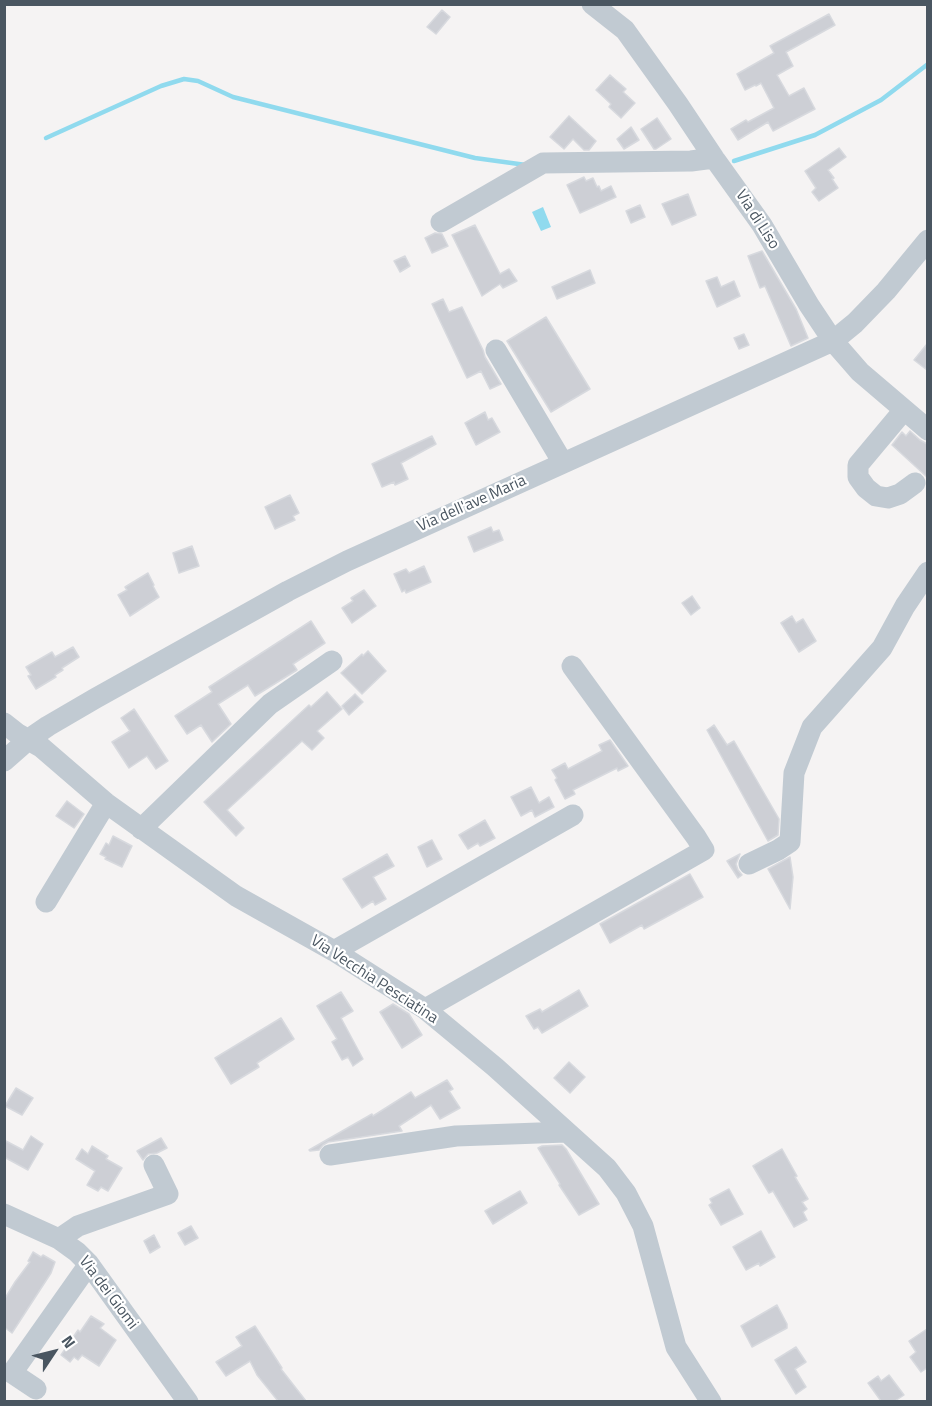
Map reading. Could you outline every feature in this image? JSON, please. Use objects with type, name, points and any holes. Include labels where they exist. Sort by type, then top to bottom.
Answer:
[{"type":"street","name":"Via di Liso","points":[[592,4],[625,30],[678,104],[762,225],[809,306],[833,341],[860,372],[927,430]]},
{"type":"street","points":[[441,222],[543,163],[691,161],[714,158]]},
{"type":"street","name":"Via dell'ave Maria","points":[[4,761],[29,739],[96,698],[288,591],[347,561],[833,341],[855,323],[886,291],[927,240]]},
{"type":"street","points":[[496,350],[563,463]]},
{"type":"street","points":[[904,410],[858,465],[858,477],[876,496],[888,498],[900,494],[915,483]]},
{"type":"street","points":[[749,864],[790,842],[794,773],[812,728],[882,648],[927,572]]},
{"type":"street","points":[[141,829],[270,704],[332,662]]},
{"type":"street","points":[[425,1009],[704,850],[572,666]]},
{"type":"street","name":"Via Vecchia Pesciatina","points":[[4,723],[41,747],[106,803],[236,896],[334,951],[425,1009],[495,1067],[607,1168],[626,1193],[643,1226],[676,1347],[711,1401]]},
{"type":"street","points":[[46,902],[106,803]]},
{"type":"street","points":[[334,951],[573,815]]},
{"type":"street","points":[[330,1155],[456,1136],[567,1132]]},
{"type":"street","points":[[59,1239],[78,1226],[168,1194],[154,1165]]},
{"type":"street","name":"Via dei Giomi","points":[[4,1214],[59,1239],[89,1264],[188,1401]]},
{"type":"street","points":[[36,1389],[12,1373],[89,1264]]},
{"type":"water","points":[[543,207],[551,227],[541,231],[532,212]]},
{"type":"building","points":[[442,10],[450,17],[436,34],[427,27]]},
{"type":"building","points":[[829,14],[835,25],[786,52],[793,66],[777,75],[789,96],[804,88],[815,109],[773,131],[768,122],[738,140],[731,129],[774,108],[761,83],[745,90],[737,74],[774,53],[770,46]]},
{"type":"building","points":[[610,75],[626,89],[623,92],[635,103],[621,118],[609,107],[611,104],[596,90]]},
{"type":"building","points":[[569,116],[596,141],[589,150],[584,150],[573,139],[564,149],[550,137]]},
{"type":"building","points":[[657,118],[671,139],[654,149],[641,129]]},
{"type":"building","points":[[631,127],[639,140],[624,149],[617,139]]},
{"type":"building","points":[[839,148],[846,157],[828,170],[838,188],[819,201],[812,192],[816,188],[805,171]]},
{"type":"building","points":[[584,177],[586,181],[593,178],[601,191],[611,186],[616,197],[580,213],[567,185]]},
{"type":"building","points":[[688,194],[696,215],[672,225],[662,204]]},
{"type":"building","points":[[640,205],[645,217],[631,223],[626,211]]},
{"type":"building","points":[[475,225],[500,274],[509,269],[517,281],[503,288],[500,284],[482,296],[452,235]]},
{"type":"building","points":[[435,233],[442,234],[448,246],[432,253],[425,238]]},
{"type":"building","points":[[762,251],[796,309],[808,338],[791,346],[765,286],[760,288],[748,256]]},
{"type":"building","points":[[405,256],[410,266],[400,272],[394,261]]},
{"type":"building","points":[[590,270],[595,283],[557,299],[552,287]]},
{"type":"building","points":[[717,277],[721,287],[734,281],[740,296],[717,307],[706,281]]},
{"type":"building","points":[[443,299],[449,312],[462,307],[485,357],[501,384],[490,389],[481,371],[467,378],[432,304]]},
{"type":"building","points":[[546,317],[590,389],[551,412],[507,341]]},
{"type":"building","points":[[744,334],[749,345],[739,349],[734,338]]},
{"type":"building","points":[[927,344],[927,370],[914,360]]},
{"type":"building","points":[[485,412],[488,420],[492,418],[500,432],[476,445],[465,423]]},
{"type":"building","points":[[910,431],[927,444],[927,477],[892,445],[902,432],[906,436]]},
{"type":"building","points":[[432,436],[436,444],[401,463],[408,479],[395,485],[394,482],[382,487],[372,464]]},
{"type":"building","points":[[290,495],[299,513],[293,516],[295,520],[275,529],[265,507]]},
{"type":"building","points":[[491,527],[493,532],[499,530],[503,540],[474,552],[468,537]]},
{"type":"building","points":[[192,546],[199,566],[179,573],[173,553]]},
{"type":"building","points":[[424,566],[431,582],[406,593],[405,590],[402,592],[394,574],[406,569],[409,573]]},
{"type":"building","points":[[148,573],[159,597],[130,616],[118,595],[127,590],[125,587]]},
{"type":"building","points":[[364,590],[376,606],[352,623],[342,608],[353,601],[351,598]]},
{"type":"building","points":[[692,596],[700,608],[691,615],[682,603]]},
{"type":"building","points":[[792,616],[796,623],[803,619],[816,641],[799,652],[781,623]]},
{"type":"building","points":[[311,621],[325,643],[293,664],[297,670],[255,696],[248,685],[218,704],[231,724],[212,742],[201,725],[187,734],[175,716],[212,692],[209,687]]},
{"type":"building","points":[[73,647],[79,657],[62,668],[63,670],[55,675],[56,677],[36,689],[28,676],[31,675],[26,667],[52,652],[55,657]]},
{"type":"building","points":[[368,651],[386,671],[362,694],[341,673]]},
{"type":"building","points":[[327,692],[342,709],[317,731],[324,738],[312,750],[302,741],[227,810],[244,828],[236,836],[204,802],[309,705],[311,707]]},
{"type":"building","points":[[355,694],[363,702],[349,715],[342,706]]},
{"type":"building","points":[[134,709],[168,761],[156,769],[147,756],[129,768],[112,742],[130,731],[121,718]]},
{"type":"building","points":[[714,725],[727,745],[734,741],[779,819],[778,835],[768,841],[707,730]]},
{"type":"building","points":[[610,740],[628,766],[618,771],[617,768],[573,790],[575,794],[565,799],[552,770],[565,763],[568,769],[602,751],[599,745]]},
{"type":"building","points":[[531,787],[539,803],[549,797],[554,807],[535,817],[532,810],[521,816],[511,797]]},
{"type":"building","points":[[67,801],[84,814],[74,828],[56,816]]},
{"type":"building","points":[[485,820],[495,838],[468,849],[459,835]]},
{"type":"building","points":[[113,836],[132,846],[122,867],[100,854],[106,843],[109,845]]},
{"type":"building","points":[[432,840],[442,859],[427,867],[418,847]]},
{"type":"building","points":[[387,854],[394,866],[373,877],[386,899],[375,905],[373,901],[362,908],[343,879]]},
{"type":"building","points":[[740,854],[736,864],[742,875],[738,878],[727,861]]},
{"type":"building","points":[[790,857],[793,877],[790,909],[768,869]]},
{"type":"building","points":[[690,874],[703,897],[644,929],[642,925],[610,943],[600,924]]},
{"type":"building","points":[[579,990],[588,1006],[542,1033],[538,1027],[534,1029],[526,1016],[540,1009],[542,1012]]},
{"type":"building","points":[[341,992],[353,1011],[341,1018],[363,1059],[353,1066],[348,1057],[342,1060],[332,1042],[337,1039],[317,1006]]},
{"type":"building","points":[[393,1004],[409,1014],[422,1035],[402,1048],[380,1012]]},
{"type":"building","points":[[281,1018],[294,1039],[257,1063],[259,1067],[231,1084],[215,1058]]},
{"type":"building","points":[[569,1062],[585,1077],[570,1093],[554,1078]]},
{"type":"building","points":[[447,1080],[453,1089],[449,1091],[460,1108],[440,1119],[431,1105],[399,1126],[402,1131],[328,1142],[319,1150],[309,1150],[372,1114],[373,1116],[411,1092],[415,1098]]},
{"type":"building","points":[[16,1088],[33,1098],[22,1115],[5,1106]]},
{"type":"building","points":[[31,1136],[43,1144],[28,1170],[4,1157],[4,1140],[23,1150]]},
{"type":"building","points":[[161,1138],[167,1148],[148,1154],[143,1160],[137,1151]]},
{"type":"building","points":[[562,1145],[599,1204],[579,1215],[538,1148]]},
{"type":"building","points":[[92,1146],[108,1156],[106,1159],[122,1168],[108,1191],[101,1187],[98,1191],[87,1185],[95,1171],[76,1159],[82,1149],[88,1154]]},
{"type":"building","points":[[782,1149],[808,1199],[802,1202],[807,1209],[803,1212],[807,1220],[794,1227],[773,1191],[769,1193],[753,1166]]},
{"type":"building","points":[[729,1189],[743,1214],[721,1225],[709,1205],[712,1203],[710,1199]]},
{"type":"building","points":[[520,1191],[527,1203],[493,1224],[485,1211]]},
{"type":"building","points":[[191,1226],[198,1238],[185,1245],[178,1233]]},
{"type":"building","points":[[761,1231],[775,1257],[760,1266],[759,1263],[746,1270],[733,1247]]},
{"type":"building","points":[[154,1235],[160,1247],[150,1253],[144,1241]]},
{"type":"building","points":[[33,1252],[55,1262],[51,1273],[12,1333],[4,1327],[4,1300],[30,1262],[28,1261]]},
{"type":"building","points":[[777,1305],[787,1328],[752,1347],[741,1326]]},
{"type":"building","points":[[91,1316],[104,1324],[100,1328],[116,1340],[99,1366],[82,1355],[78,1360],[74,1357],[70,1362],[61,1355]]},
{"type":"building","points":[[255,1326],[281,1369],[306,1401],[278,1401],[257,1375],[250,1361],[226,1376],[216,1362],[242,1346],[236,1337]]},
{"type":"building","points":[[927,1329],[927,1368],[921,1372],[910,1357],[916,1352],[909,1341]]},
{"type":"building","points":[[796,1347],[806,1362],[795,1369],[806,1387],[796,1394],[775,1360]]},
{"type":"building","points":[[889,1375],[904,1395],[895,1401],[881,1401],[868,1383],[878,1376],[881,1381]]},
{"type":"waterway","points":[[734,161],[815,135],[881,100],[928,64]]},
{"type":"waterway","points":[[46,138],[161,86],[184,79],[198,81],[233,97],[475,158],[526,165]]}]
